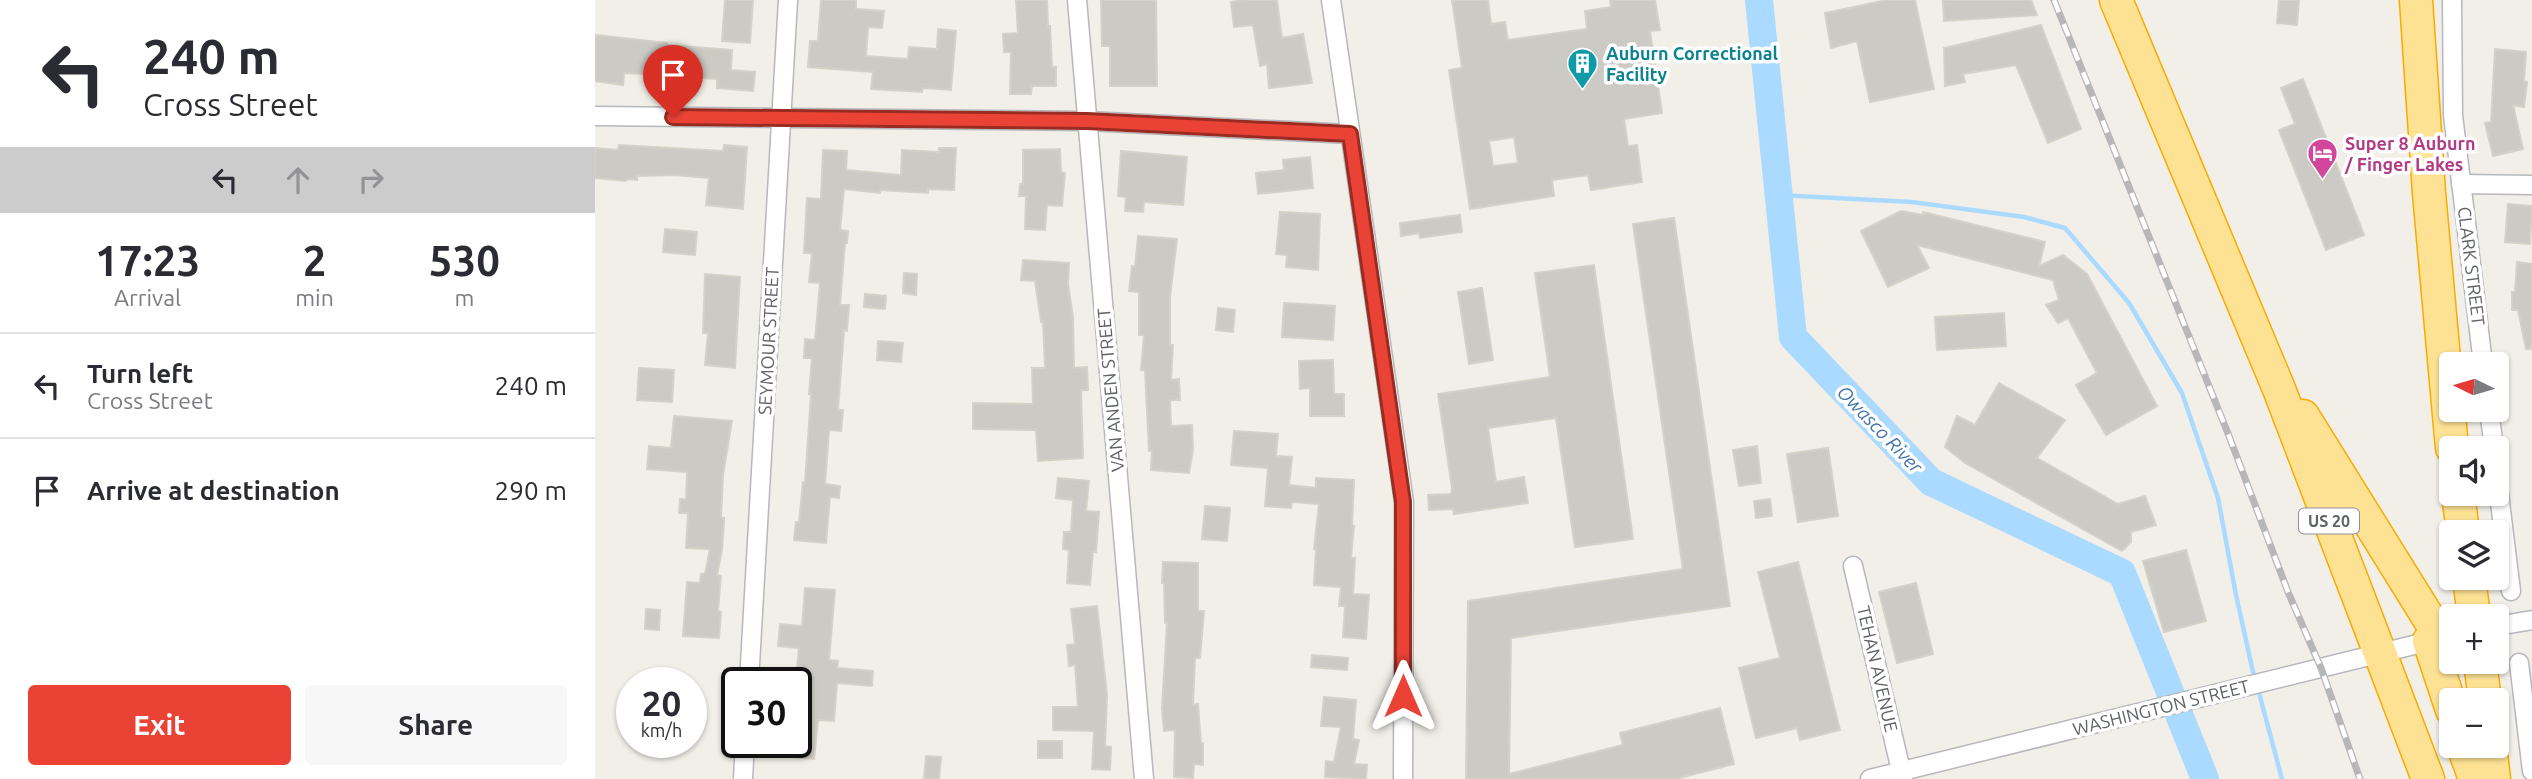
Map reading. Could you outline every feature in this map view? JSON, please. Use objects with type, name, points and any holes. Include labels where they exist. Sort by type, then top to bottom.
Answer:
[{"type":"highway","name":"US 20","points":[[2116,0],[2279,389],[2428,779]]},
{"type":"highway","points":[[2416,0],[2430,207],[2451,436]]},
{"type":"highway","points":[[2279,389],[2303,416],[2322,444],[2439,635]]},
{"type":"highway","points":[[2467,758],[2475,779]]},
{"type":"highway","points":[[2491,758],[2494,779]]},
{"type":"street","name":"SEYMOUR STREET","points":[[750,667],[788,0]]},
{"type":"street","name":"VAN ANDEN STREET","points":[[1077,0],[1144,779]]},
{"type":"street","points":[[1331,0],[1403,502],[1403,779]]},
{"type":"street","name":"CLARK STREET","points":[[2452,0],[2453,115],[2482,352]]},
{"type":"street","points":[[595,116],[1087,121],[1350,134]]},
{"type":"street","points":[[2461,184],[2532,185]]},
{"type":"street","points":[[2500,506],[2511,591]]},
{"type":"street","name":"TEHAN AVENUE","points":[[1853,566],[1902,775]]},
{"type":"street","points":[[2509,624],[2532,620]]},
{"type":"street","name":"WASHINGTON STREET","points":[[1870,779],[1902,775],[2439,638]]},
{"type":"street","points":[[2519,663],[2532,771]]},
{"type":"street","points":[[743,779],[744,758]]},
{"type":"building","points":[[725,0],[753,0],[750,43],[722,41]]},
{"type":"building","points":[[821,0],[856,0],[856,9],[884,11],[882,28],[868,27],[866,56],[908,59],[909,47],[937,49],[938,29],[956,31],[951,90],[923,88],[922,92],[871,89],[873,72],[808,67],[810,41],[818,41]]},
{"type":"building","points":[[1016,0],[1047,0],[1056,86],[1032,86],[1031,94],[1010,94],[1011,52],[1004,52],[1003,34],[1018,33]]},
{"type":"building","points":[[1101,0],[1156,0],[1157,86],[1110,86],[1110,46],[1102,46]]},
{"type":"building","points":[[1277,0],[1282,38],[1303,34],[1312,83],[1269,88],[1267,64],[1260,66],[1253,25],[1234,27],[1231,2]]},
{"type":"building","name":"Auburn Correctional Facility","points":[[1452,0],[1488,0],[1491,24],[1505,22],[1508,40],[1587,29],[1585,11],[1611,7],[1610,0],[1655,0],[1660,30],[1650,31],[1662,113],[1624,119],[1628,146],[1637,145],[1642,182],[1591,190],[1588,175],[1552,180],[1554,196],[1470,209],[1449,70],[1462,68]],"holes":[[[1514,137],[1518,163],[1493,166],[1489,141]]]},
{"type":"building","points":[[1887,0],[1915,0],[1934,89],[1870,102],[1857,41],[1831,48],[1825,13]]},
{"type":"building","points":[[1943,0],[2031,0],[2037,15],[1944,21]]},
{"type":"building","points":[[2279,0],[2299,0],[2297,25],[2277,23]]},
{"type":"building","points":[[2041,25],[2081,129],[2048,143],[2016,65],[1963,74],[1965,82],[1945,86],[1944,48]]},
{"type":"building","points":[[595,35],[667,45],[732,50],[731,70],[755,72],[753,91],[717,88],[717,79],[664,75],[624,73],[623,85],[595,81]]},
{"type":"building","points":[[2495,49],[2526,52],[2524,81],[2527,82],[2524,107],[2513,105],[2523,149],[2493,156],[2485,123],[2491,122]]},
{"type":"building","points":[[2303,79],[2364,235],[2326,250],[2279,130],[2295,124],[2281,88]]},
{"type":"building","points":[[619,145],[723,151],[724,145],[747,147],[743,209],[706,205],[709,178],[637,176],[637,180],[626,181],[595,178],[595,148],[618,150]]},
{"type":"building","points":[[939,148],[956,148],[954,190],[928,189],[928,193],[880,190],[880,193],[844,189],[840,230],[848,231],[840,305],[849,305],[847,331],[844,330],[838,410],[843,410],[841,431],[829,430],[825,484],[840,486],[839,498],[830,497],[826,543],[794,540],[796,522],[799,522],[803,482],[805,483],[811,394],[812,358],[804,358],[805,339],[815,340],[820,283],[809,282],[812,253],[804,253],[807,198],[821,199],[823,150],[847,151],[846,170],[901,175],[902,150],[939,152]]},
{"type":"building","points":[[1060,149],[1061,172],[1065,173],[1062,206],[1047,205],[1045,230],[1025,229],[1026,196],[1019,196],[1020,184],[1023,184],[1023,150]]},
{"type":"building","points":[[1121,151],[1187,157],[1183,205],[1144,202],[1143,212],[1125,211],[1126,197],[1118,196]]},
{"type":"building","points":[[1310,157],[1313,188],[1258,194],[1256,173],[1284,170],[1283,160]]},
{"type":"building","points":[[2508,204],[2532,206],[2530,244],[2505,242]]},
{"type":"building","points":[[1901,211],[1923,215],[1923,212],[2045,242],[2039,266],[2063,255],[2087,274],[2157,406],[2106,435],[2076,385],[2097,373],[2068,318],[2058,323],[2046,305],[2059,300],[2053,280],[1917,245],[1929,268],[1888,287],[1861,231]]},
{"type":"building","points":[[1280,212],[1320,214],[1318,270],[1286,267],[1287,255],[1276,254]]},
{"type":"building","points":[[1460,215],[1462,232],[1420,238],[1419,233],[1401,236],[1400,223]]},
{"type":"building","points":[[1674,218],[1730,606],[1511,638],[1509,774],[1623,745],[1620,733],[1720,708],[1734,764],[1675,779],[1466,779],[1468,601],[1683,569],[1633,224]]},
{"type":"building","points":[[665,229],[697,232],[695,255],[663,252]]},
{"type":"building","points":[[1138,236],[1177,239],[1170,297],[1170,345],[1173,345],[1171,380],[1179,379],[1180,400],[1170,400],[1171,426],[1192,425],[1193,450],[1189,473],[1151,470],[1152,451],[1149,451],[1145,370],[1141,370],[1144,335],[1139,335],[1139,292],[1129,291]]},
{"type":"building","points":[[1023,260],[1069,263],[1074,368],[1087,367],[1088,390],[1081,390],[1083,458],[1038,461],[1036,430],[973,429],[973,403],[1033,404],[1032,368],[1045,368],[1043,322],[1035,281],[1021,280]]},
{"type":"building","points":[[2517,262],[2532,264],[2532,349],[2526,349],[2518,310],[2512,310]]},
{"type":"building","points":[[1594,265],[1633,539],[1575,547],[1556,418],[1488,428],[1496,482],[1524,477],[1528,503],[1454,514],[1453,509],[1429,510],[1428,495],[1451,494],[1452,488],[1438,394],[1550,377],[1535,273]]},
{"type":"building","points":[[904,273],[917,274],[916,295],[903,293]]},
{"type":"building","points":[[705,274],[740,277],[735,368],[705,365],[708,333],[703,333]]},
{"type":"building","points":[[1482,288],[1493,360],[1469,364],[1458,292]]},
{"type":"building","points":[[865,294],[886,296],[885,309],[864,307]]},
{"type":"building","points":[[1284,303],[1335,306],[1333,340],[1282,337]]},
{"type":"building","points":[[1218,308],[1235,310],[1233,332],[1216,330]]},
{"type":"building","points":[[2004,313],[2006,346],[1937,350],[1935,317]]},
{"type":"building","points":[[878,341],[903,343],[901,362],[877,360]]},
{"type":"building","points":[[1333,360],[1334,394],[1344,394],[1344,416],[1310,416],[1310,388],[1300,389],[1299,361]]},
{"type":"building","points":[[639,368],[674,370],[672,402],[637,400]]},
{"type":"building","points":[[1999,383],[2065,420],[2037,458],[2118,504],[2145,496],[2156,525],[2131,532],[2131,542],[2122,551],[1965,463],[1945,447],[1957,416],[1975,425]]},
{"type":"building","points":[[674,416],[732,421],[723,475],[721,517],[724,522],[717,575],[721,576],[719,638],[683,636],[687,582],[700,583],[701,574],[705,574],[710,549],[686,548],[688,513],[679,513],[680,499],[686,500],[687,472],[647,469],[649,446],[671,448]]},
{"type":"building","points":[[1234,431],[1278,434],[1276,456],[1292,457],[1289,485],[1316,488],[1316,478],[1354,480],[1351,558],[1355,558],[1353,594],[1369,595],[1366,639],[1343,637],[1345,606],[1339,606],[1341,587],[1314,585],[1314,549],[1319,504],[1292,502],[1291,508],[1265,506],[1268,468],[1231,465]]},
{"type":"building","points":[[1757,446],[1761,483],[1739,486],[1733,450]]},
{"type":"building","points":[[1828,448],[1838,516],[1798,522],[1787,454]]},
{"type":"building","points":[[1058,478],[1089,481],[1086,511],[1099,512],[1090,585],[1067,583],[1069,550],[1063,549],[1064,532],[1071,532],[1073,500],[1056,498]]},
{"type":"building","points":[[1770,499],[1772,516],[1756,518],[1754,501]]},
{"type":"building","points":[[1205,506],[1230,508],[1227,541],[1202,539]]},
{"type":"building","points":[[2186,550],[2206,621],[2164,632],[2143,561]]},
{"type":"building","points":[[1163,562],[1198,563],[1198,611],[1204,611],[1200,658],[1195,658],[1193,705],[1198,704],[1203,765],[1194,764],[1193,778],[1174,777],[1175,730],[1164,731],[1162,708],[1167,623],[1162,583]]},
{"type":"building","points":[[1798,562],[1840,730],[1800,740],[1797,728],[1756,738],[1739,668],[1780,658],[1758,572]]},
{"type":"building","points":[[1916,583],[1933,654],[1897,663],[1879,592]]},
{"type":"building","points":[[805,588],[835,590],[829,660],[838,661],[837,668],[873,671],[872,686],[837,683],[834,721],[818,720],[814,759],[803,758],[812,758],[812,667],[797,667],[799,648],[778,646],[780,624],[802,626]]},
{"type":"building","points":[[1097,606],[1107,695],[1105,746],[1111,747],[1110,770],[1092,769],[1094,731],[1053,730],[1053,707],[1078,707],[1075,665],[1069,666],[1067,645],[1075,644],[1071,609]]},
{"type":"building","points":[[646,609],[660,610],[659,630],[645,629]]},
{"type":"building","points":[[1312,655],[1348,658],[1347,670],[1311,667]]},
{"type":"building","points":[[1324,697],[1356,700],[1353,739],[1359,740],[1354,764],[1367,765],[1366,779],[1325,777],[1326,761],[1334,762],[1341,727],[1321,726]]},
{"type":"building","points":[[1038,741],[1062,741],[1062,758],[1038,758]]},
{"type":"building","points":[[926,756],[941,757],[939,779],[924,779]]},
{"type":"waterway","name":"Owasco River","points":[[1759,0],[1793,337],[1931,482],[2122,573],[2205,779]]},
{"type":"waterway","points":[[1778,195],[1912,202],[2024,217],[2065,228],[2129,303],[2182,393],[2218,498],[2255,681]]},
{"type":"waterway","points":[[2258,689],[2282,779]]},
{"type":"railway","points":[[2054,0],[2229,436],[2288,592],[2321,668],[2360,779]]},
{"type":"place","name":"Auburn Correctional Facility","points":[[1583,91]]},
{"type":"place","name":"Super 8 Auburn / Finger Lakes","points":[[2322,181]]},
{"type":"route","points":[[673,117],[1087,121],[1350,134],[1403,502],[1403,696]]}]
